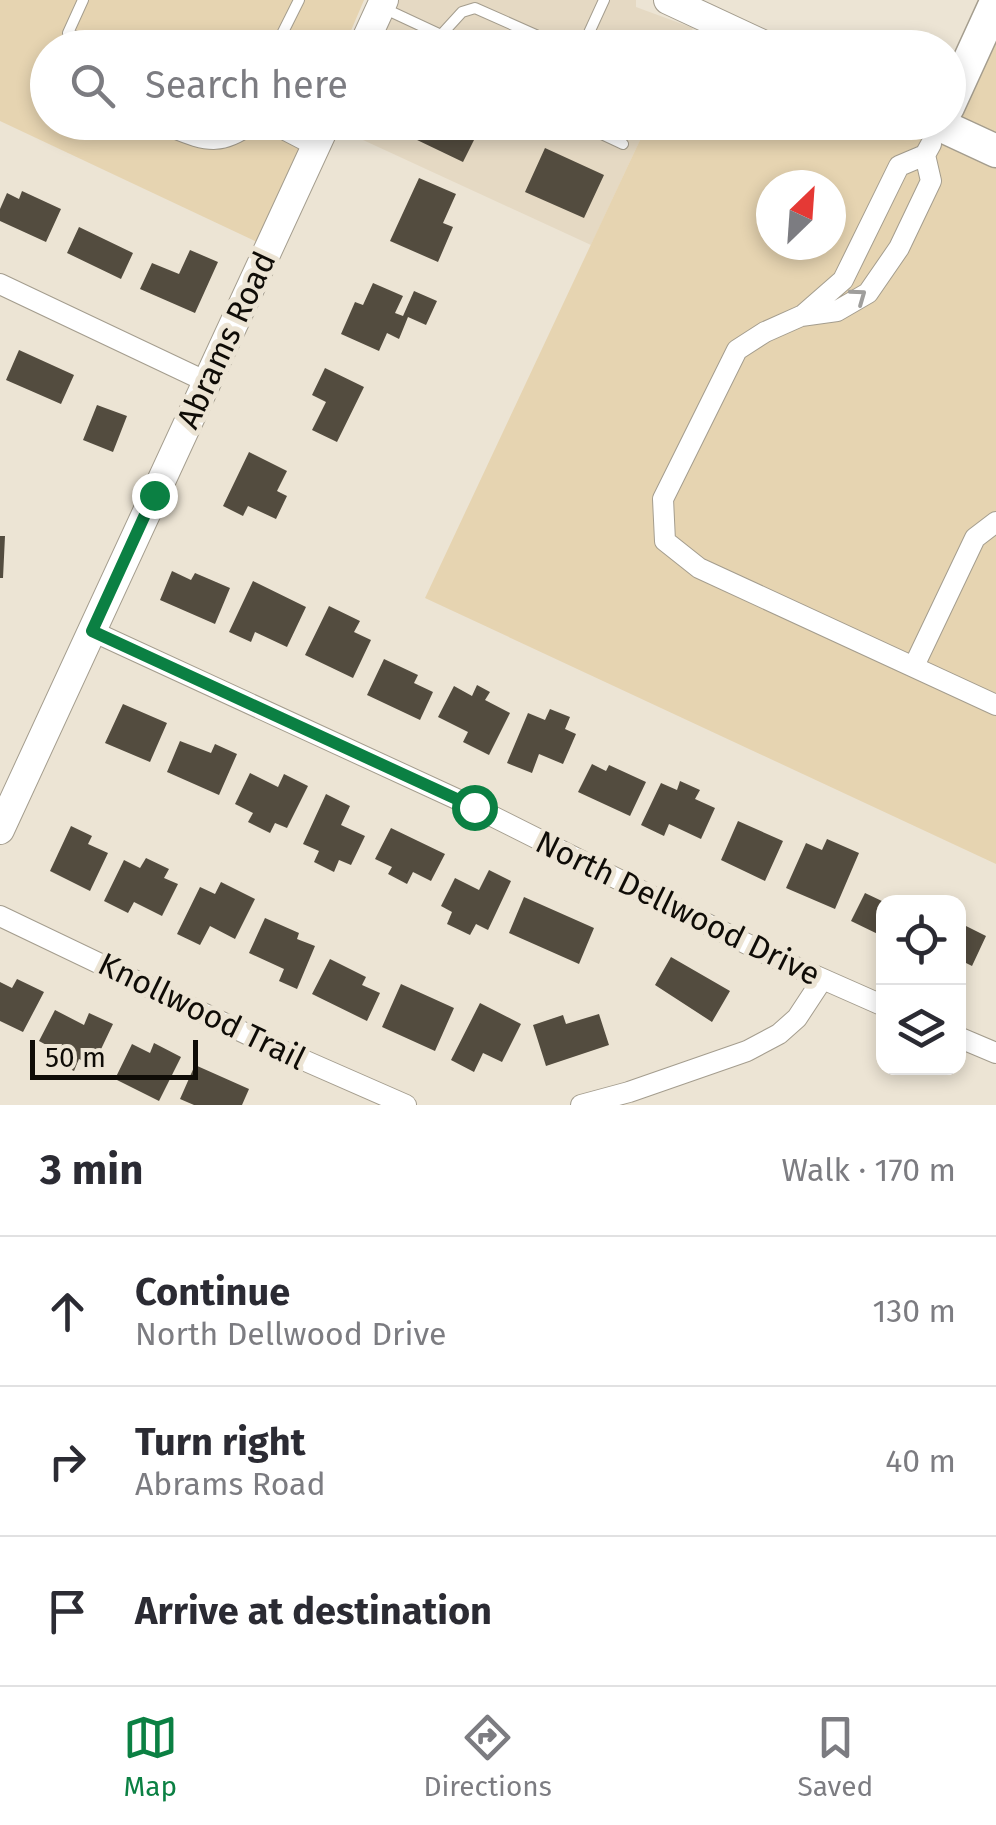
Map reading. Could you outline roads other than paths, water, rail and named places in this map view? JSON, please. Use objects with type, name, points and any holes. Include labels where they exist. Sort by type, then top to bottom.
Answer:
[{"type":"main road","points":[[966,66],[996,2]]},
{"type":"main road","points":[[966,138],[996,151]]},
{"type":"street","points":[[679,2],[735,30]]},
{"type":"street","points":[[370,30],[382,3]]},
{"type":"street","name":"Abrams Road","points":[[0,830],[319,140]]},
{"type":"street","points":[[924,140],[899,166],[844,280],[801,316],[736,350],[664,499],[665,541],[698,568],[996,705]]},
{"type":"street","points":[[801,316],[837,311],[868,293],[899,248],[931,182],[936,140]]},
{"type":"street","points":[[868,233],[899,248]]},
{"type":"street","points":[[0,284],[207,382]]},
{"type":"street","points":[[914,666],[975,538],[996,522]]},
{"type":"street","name":"North Dellwood Drive","points":[[92,631],[474,807],[822,980],[876,1003]]},
{"type":"street","name":"Knollwood Trail","points":[[0,916],[276,1048],[406,1105]]},
{"type":"street","points":[[580,1105],[747,1052],[779,1034],[797,1018],[822,980]]},
{"type":"street","points":[[966,1040],[996,1053]]},
{"type":"lane","points":[[70,30],[84,0]]},
{"type":"lane","points":[[285,30],[299,0]]},
{"type":"lane","points":[[590,30],[604,0]]},
{"type":"lane","points":[[382,3],[430,30]]},
{"type":"lane","points":[[446,30],[462,12],[475,8],[524,30]]},
{"type":"lane","points":[[189,140],[222,145],[239,140]]},
{"type":"lane","points":[[293,140],[314,151]]},
{"type":"lane","points":[[614,140],[623,144]]}]
